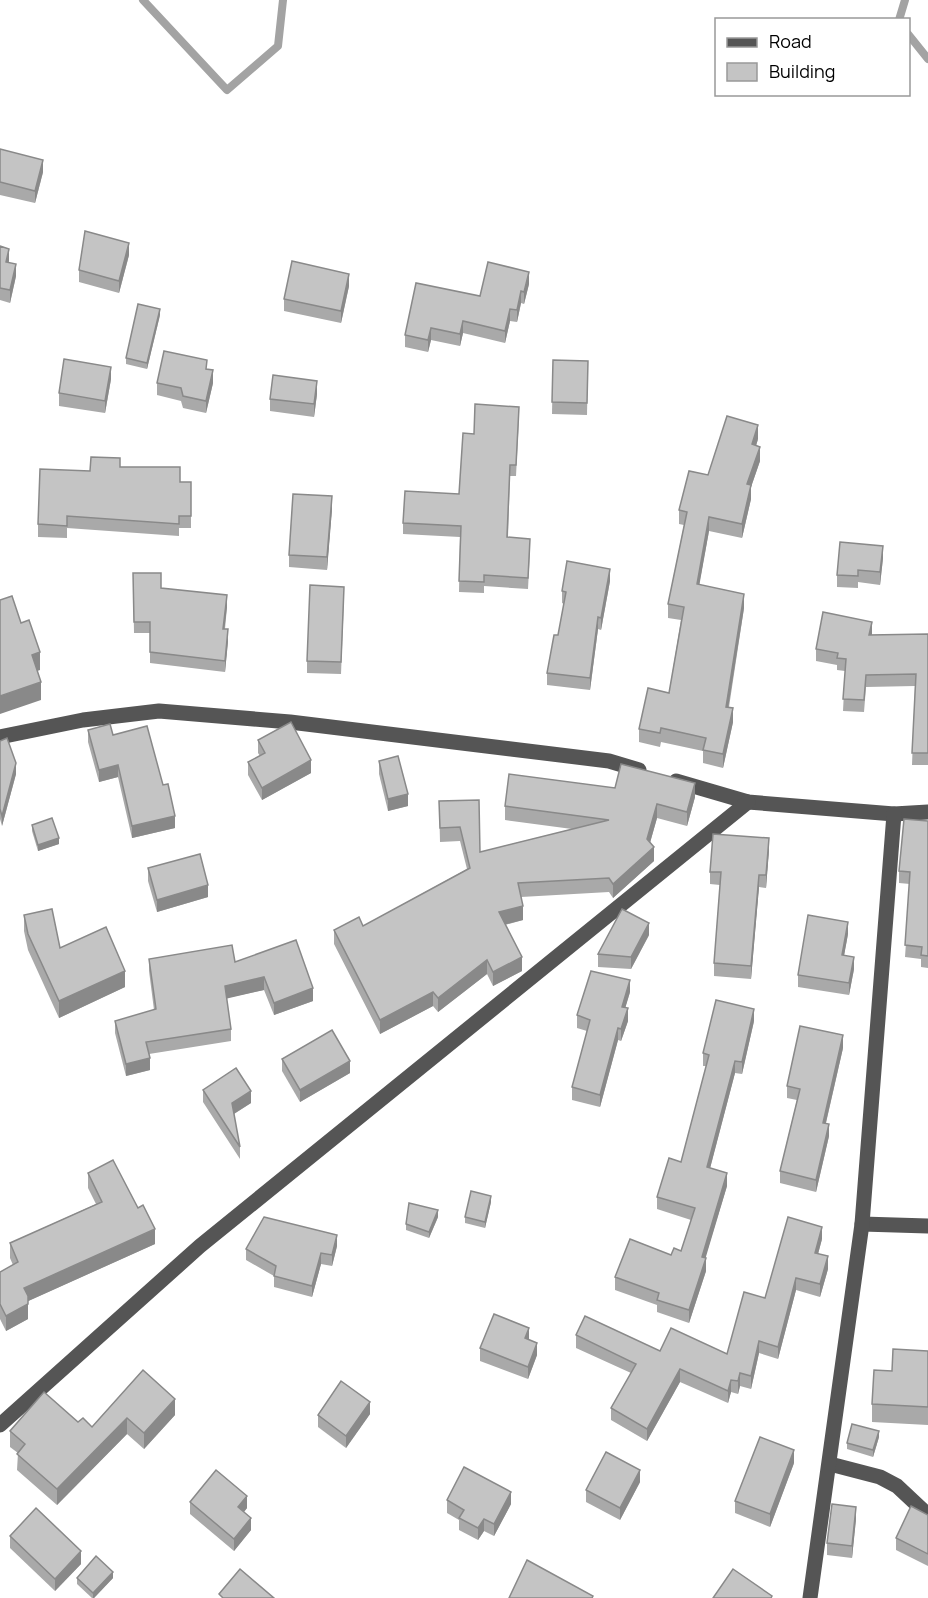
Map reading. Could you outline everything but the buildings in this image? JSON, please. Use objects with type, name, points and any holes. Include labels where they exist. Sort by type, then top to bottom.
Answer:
[{"type":"street","points":[[0,737],[83,720],[159,711],[290,722],[609,762],[748,802],[894,814],[928,812]]},
{"type":"street","points":[[0,1425],[200,1246],[748,802]]},
{"type":"street","points":[[810,1598],[862,1224],[894,814]]},
{"type":"street","points":[[862,1224],[928,1226]]},
{"type":"street","points":[[830,1464],[880,1477],[897,1486],[928,1515]]},
{"type":"waterway","points":[[143,0],[227,90],[278,46],[283,0]]},
{"type":"waterway","points":[[900,18],[905,0]]},
{"type":"waterway","points":[[910,36],[928,59]]}]
